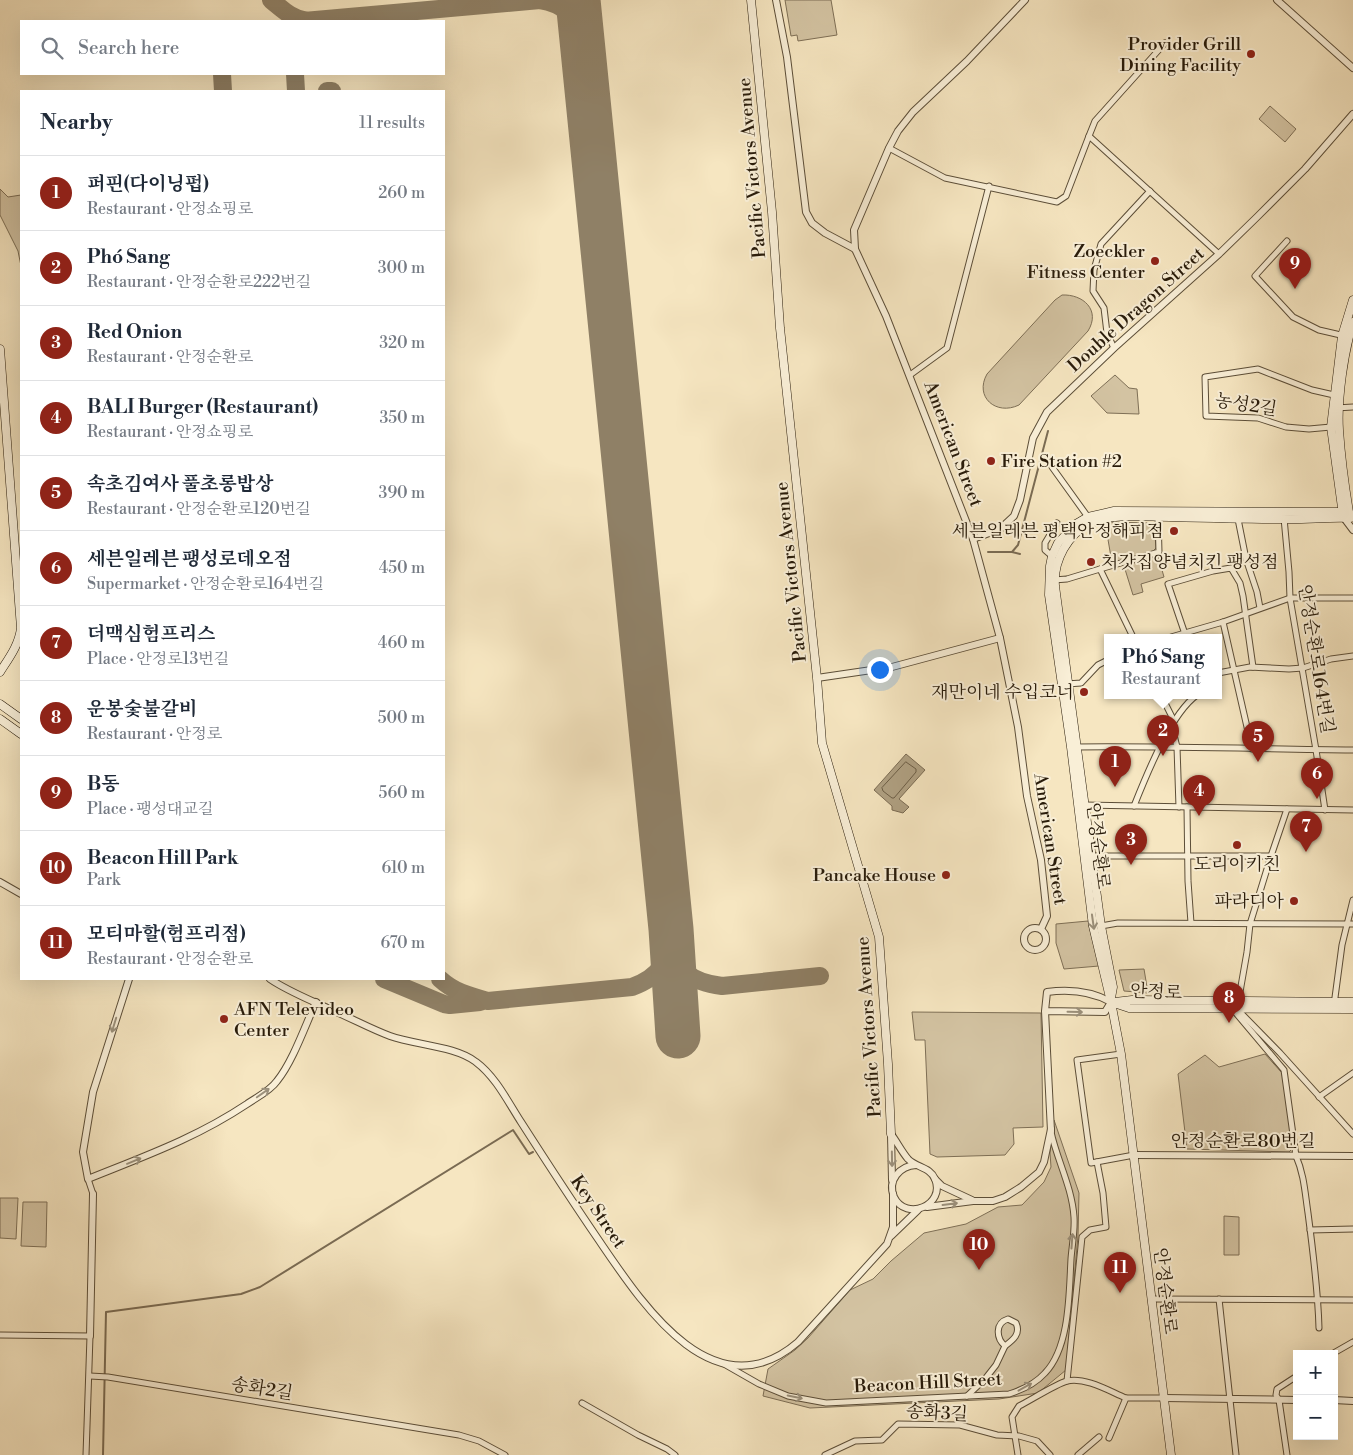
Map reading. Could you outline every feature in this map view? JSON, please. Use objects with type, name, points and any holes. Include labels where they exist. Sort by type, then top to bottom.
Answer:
[{"type":"main road","name":"Pacific Victors Avenue","points":[[751,0],[772,212],[780,328],[817,678],[822,743],[879,937],[891,1134]]},
{"type":"main road","points":[[1349,516],[1334,395],[1353,300]]},
{"type":"main road","points":[[1349,516],[1331,427],[1336,408],[1345,336],[1353,322]]},
{"type":"main road","points":[[0,349],[20,615]]},
{"type":"main road","name":"안정순환로","points":[[1171,1455],[1121,1054],[1093,926],[1082,805],[1065,684],[1049,595],[1052,556],[1058,543],[1076,524],[1088,517],[1114,511],[1238,518],[1284,516]]},
{"type":"main road","name":"안정순환로","points":[[1051,580],[1067,543],[1080,529],[1105,519],[1158,514],[1349,516]]},
{"type":"main road","points":[[0,672],[20,640]]},
{"type":"main road","points":[[0,704],[20,718]]},
{"type":"main road","points":[[0,720],[20,733]]},
{"type":"main road","name":"안정순환로","points":[[1082,805],[1092,856],[1101,926],[1112,987],[1111,1002]]},
{"type":"main road","name":"안정로","points":[[1111,1002],[1129,1008],[1334,1005],[1353,1002]]},
{"type":"main road","name":"안정로","points":[[1334,1005],[1353,1009]]},
{"type":"street","points":[[776,0],[787,57],[806,212],[812,223],[825,233],[855,249]]},
{"type":"street","points":[[855,249],[854,230],[898,130],[913,112],[967,61],[1025,0]]},
{"type":"street","points":[[1277,0],[1353,68]]},
{"type":"street","points":[[889,148],[945,178],[1058,202],[1066,196],[1095,121],[1165,43]]},
{"type":"street","name":"Double Dragon Street","points":[[973,539],[996,531],[1012,518],[1019,504],[1033,438],[1047,412],[1114,348],[1219,254],[1305,169],[1353,114]]},
{"type":"street","points":[[1090,136],[1219,254]]},
{"type":"street","points":[[910,375],[947,348],[989,186]]},
{"type":"street","points":[[1114,348],[1107,333],[1104,308],[1092,291],[1094,270],[1101,244],[1150,191]]},
{"type":"street","points":[[1287,241],[1255,276],[1293,317],[1319,330],[1345,336]]},
{"type":"street","name":"American Street","points":[[855,249],[886,316],[973,539],[1000,638],[1018,727],[1027,796],[1044,881],[1047,916],[1041,929]]},
{"type":"street","name":"농성2길","points":[[1331,427],[1310,429],[1286,426],[1258,418],[1206,416],[1205,377],[1258,369],[1312,390],[1334,395]]},
{"type":"street","points":[[1336,408],[1353,406]]},
{"type":"street","points":[[1052,467],[1088,517]]},
{"type":"street","points":[[1051,580],[1067,579],[1159,552],[1158,514]]},
{"type":"street","name":"안정순환로164번길","points":[[1284,516],[1290,598],[1325,810]]},
{"type":"street","points":[[1349,516],[1353,528]]},
{"type":"street","points":[[1238,518],[1246,559],[1257,592],[1260,608]]},
{"type":"street","points":[[1052,556],[1046,550],[1045,543],[1056,524]]},
{"type":"street","points":[[1253,667],[1245,613],[1240,583],[1231,568],[1213,571],[1168,584],[1184,634],[1223,622],[1245,613],[1290,598],[1353,598]]},
{"type":"street","points":[[1100,569],[1132,634]]},
{"type":"street","points":[[1223,622],[1252,749]]},
{"type":"street","points":[[817,678],[892,667],[1000,638]]},
{"type":"street","points":[[1222,672],[1253,667],[1302,668],[1331,659],[1353,656]]},
{"type":"street","points":[[1065,684],[1080,683],[1098,665],[1104,662]]},
{"type":"street","points":[[1163,699],[1172,717],[1172,727],[1177,747],[1179,807]]},
{"type":"street","points":[[1134,806],[1160,747],[1191,699]]},
{"type":"street","points":[[1074,747],[1353,750]]},
{"type":"street","points":[[1082,805],[1353,810]]},
{"type":"street","points":[[1187,807],[1192,923]]},
{"type":"street","points":[[1287,809],[1250,924],[1247,952],[1236,1007],[1284,1070],[1296,1156],[1301,1168],[1310,1230],[1318,1300],[1319,1328]]},
{"type":"street","points":[[1092,856],[1271,856]]},
{"type":"street","points":[[0,882],[20,893]]},
{"type":"street","points":[[1334,1005],[1353,900]]},
{"type":"street","points":[[1101,926],[1118,922],[1350,924]]},
{"type":"street","points":[[86,1455],[90,1376],[93,1194],[83,1152],[93,1092],[129,980]]},
{"type":"street","name":"Key Street","points":[[272,980],[388,1036],[466,1055],[477,1062],[496,1083],[576,1207],[641,1300],[672,1334],[689,1347],[709,1358],[724,1364],[741,1366],[767,1362],[787,1352],[887,1244],[890,1237]]},
{"type":"street","name":"Beacon Hill Street","points":[[724,1364],[759,1384],[788,1396],[826,1403],[1009,1394],[1024,1389],[1045,1374],[1055,1360],[1067,1314],[1074,1218],[1065,1175],[1056,1153],[1051,1130],[1045,1011],[1047,992],[1078,990],[1111,1002]]},
{"type":"street","points":[[88,1179],[188,1139],[222,1120],[268,1090],[276,1083],[283,1072],[316,1002]]},
{"type":"street","points":[[1045,1011],[1105,1012],[1111,1002]]},
{"type":"street","points":[[1236,1007],[1353,1134]]},
{"type":"street","points":[[1121,1054],[1077,1060],[1091,1163],[1134,1155]]},
{"type":"street","points":[[1319,1097],[1353,1073]]},
{"type":"street","points":[[893,1194],[901,1206],[910,1209],[1005,1197],[1033,1178],[1038,1172],[1044,1162],[1051,1130]]},
{"type":"street","points":[[891,1134],[908,1159],[928,1170],[942,1186],[973,1201]]},
{"type":"street","points":[[890,1237],[893,1227],[891,1134]]},
{"type":"street","name":"안정순환로80번길","points":[[1134,1155],[1353,1156]]},
{"type":"street","points":[[1067,1381],[1082,1237],[1090,1230],[1106,1227],[1103,1193],[1097,1162]]},
{"type":"street","points":[[892,1184],[900,1170],[916,1165]]},
{"type":"street","points":[[890,1237],[922,1208],[934,1200],[937,1184],[935,1180]]},
{"type":"street","points":[[1310,1230],[1353,1229]]},
{"type":"street","points":[[1151,1299],[1353,1300]]},
{"type":"street","points":[[1219,1299],[1236,1455]]},
{"type":"street","points":[[967,1396],[985,1379],[996,1364],[1005,1346],[1014,1339],[1018,1329],[1016,1323],[1011,1319],[1002,1321],[998,1329],[1000,1341],[1005,1346]]},
{"type":"street","points":[[0,1335],[90,1336]]},
{"type":"street","points":[[1338,1351],[1353,1342]]},
{"type":"street","name":"송화2길","points":[[90,1376],[108,1377],[459,1435],[479,1441],[505,1455]]},
{"type":"street","points":[[1287,1455],[1279,1400],[1276,1395],[1277,1389],[1293,1379]]},
{"type":"street","points":[[1018,1455],[1012,1417],[1019,1406],[1067,1381],[1079,1380],[1126,1398],[1293,1400]]},
{"type":"street","points":[[1109,1438],[1126,1398]]},
{"type":"street","points":[[1338,1400],[1353,1400]]},
{"type":"street","points":[[582,1402],[675,1455]]},
{"type":"street","name":"송화3길","points":[[825,1455],[855,1441],[882,1440],[898,1424],[960,1425],[997,1435],[1014,1436],[1037,1441],[1050,1455]]},
{"type":"street","points":[[1078,1455],[1099,1437]]},
{"type":"shaded area","points":[[785,0],[831,0],[837,35],[798,41],[797,35],[791,36]]},
{"type":"shaded area","points":[[1270,106],[1296,129],[1285,142],[1259,119]]},
{"type":"shaded area","points":[[0,189],[8,197],[20,195],[20,261],[18,251],[0,215]]},
{"type":"shaded area","points":[[1062,295],[1077,297],[1088,305],[1092,316],[1088,331],[1019,405],[1010,408],[995,406],[985,397],[983,390],[987,374],[1055,300]]},
{"type":"shaded area","points":[[1115,375],[1129,388],[1137,389],[1139,414],[1107,413],[1091,396]]},
{"type":"shaded area","points":[[1105,522],[1154,523],[1156,548],[1152,552],[1112,563]]},
{"type":"shaded area","points":[[1158,556],[1164,577],[1141,584],[1143,592],[1133,595],[1124,566]]},
{"type":"shaded area","points":[[1088,921],[1099,966],[1064,969],[1056,943],[1056,924]]},
{"type":"shaded area","points":[[1144,969],[1148,993],[1124,991],[1119,970]]},
{"type":"shaded area","points":[[912,1012],[1041,1013],[1043,1127],[1013,1128],[1014,1144],[1005,1155],[937,1157],[930,1154],[925,1040],[915,1040]]},
{"type":"shaded area","points":[[1265,1054],[1282,1073],[1293,1148],[1289,1152],[1187,1149],[1178,1074],[1205,1055],[1219,1067]]},
{"type":"shaded area","points":[[1054,1120],[1079,1193],[1078,1236],[1066,1370],[1038,1393],[999,1399],[810,1408],[763,1396],[768,1369],[795,1350],[808,1338],[850,1290],[873,1279],[924,1233],[966,1224],[998,1207],[1022,1205],[1044,1182],[1051,1167],[1050,1153]]},
{"type":"shaded area","points":[[0,1198],[18,1198],[16,1239],[0,1238]]},
{"type":"shaded area","points":[[23,1202],[47,1202],[46,1247],[21,1246]]},
{"type":"shaded area","points":[[1224,1216],[1239,1217],[1239,1255],[1224,1255]]},
{"type":"water","points":[[906,754],[925,770],[899,799],[909,807],[903,813],[892,810],[892,806],[874,790]]},
{"type":"waterway","points":[[1012,552],[1018,545],[1048,431]]},
{"type":"waterway","points":[[988,552],[1020,554]]},
{"type":"waterway","points":[[103,1455],[106,1312],[241,1294],[260,1287],[513,1130],[529,1154],[533,1152]]},
{"type":"taxiway","points":[[271,0],[292,16],[302,20]]},
{"type":"taxiway","points":[[542,0],[540,0],[549,2],[568,12],[576,24],[582,39]]},
{"type":"taxiway","points":[[315,20],[540,0]]},
{"type":"taxiway","points":[[222,75],[223,90]]},
{"type":"taxiway","points":[[295,75],[296,90]]},
{"type":"taxiway","points":[[441,980],[457,990],[488,1001],[632,987],[650,978],[662,966],[668,950],[671,929]]},
{"type":"taxiway","points":[[672,940],[674,951],[682,968],[687,974],[702,982],[722,986],[820,976]]},
{"type":"taxiway","points":[[386,980],[444,1004],[480,1002]]},
{"type":"runway","points":[[578,0],[671,929],[678,1036]]},
{"type":"place","name":"Provider Grill Dining Facility","points":[[1251,54]]},
{"type":"place","name":"Zoeckler Fitness Center","points":[[1155,261]]},
{"type":"place","name":"B동","points":[[1295,289]]},
{"type":"place","name":"Fire Station #2","points":[[991,461]]},
{"type":"place","name":"세븐일레븐 평택안정해피점","points":[[1174,531]]},
{"type":"place","name":"처갓집양념치킨 팽성점","points":[[1091,562]]},
{"type":"place","name":"재만이네 수입코너","points":[[1084,692]]},
{"type":"place","name":"Phó Sang","points":[[1163,756]]},
{"type":"place","name":"속초김여사 풀초롱밥상","points":[[1258,762]]},
{"type":"place","name":"퍼핀(다이닝펍)","points":[[1115,787]]},
{"type":"place","name":"세븐일레븐 팽성로데오점","points":[[1317,799]]},
{"type":"place","name":"BALI Burger (Restaurant)","points":[[1199,816]]},
{"type":"place","name":"도리이키친","points":[[1237,845]]},
{"type":"place","name":"더맥심험프리스","points":[[1306,852]]},
{"type":"place","name":"Red Onion","points":[[1131,865]]},
{"type":"place","name":"Pancake House","points":[[946,875]]},
{"type":"place","name":"파라디아","points":[[1294,901]]},
{"type":"place","name":"AFN Televideo Center","points":[[224,1019]]},
{"type":"place","name":"운봉숯불갈비","points":[[1229,1023]]},
{"type":"place","name":"Beacon Hill Park","points":[[979,1270]]},
{"type":"place","name":"모티마할(험프리점)","points":[[1120,1293]]}]
